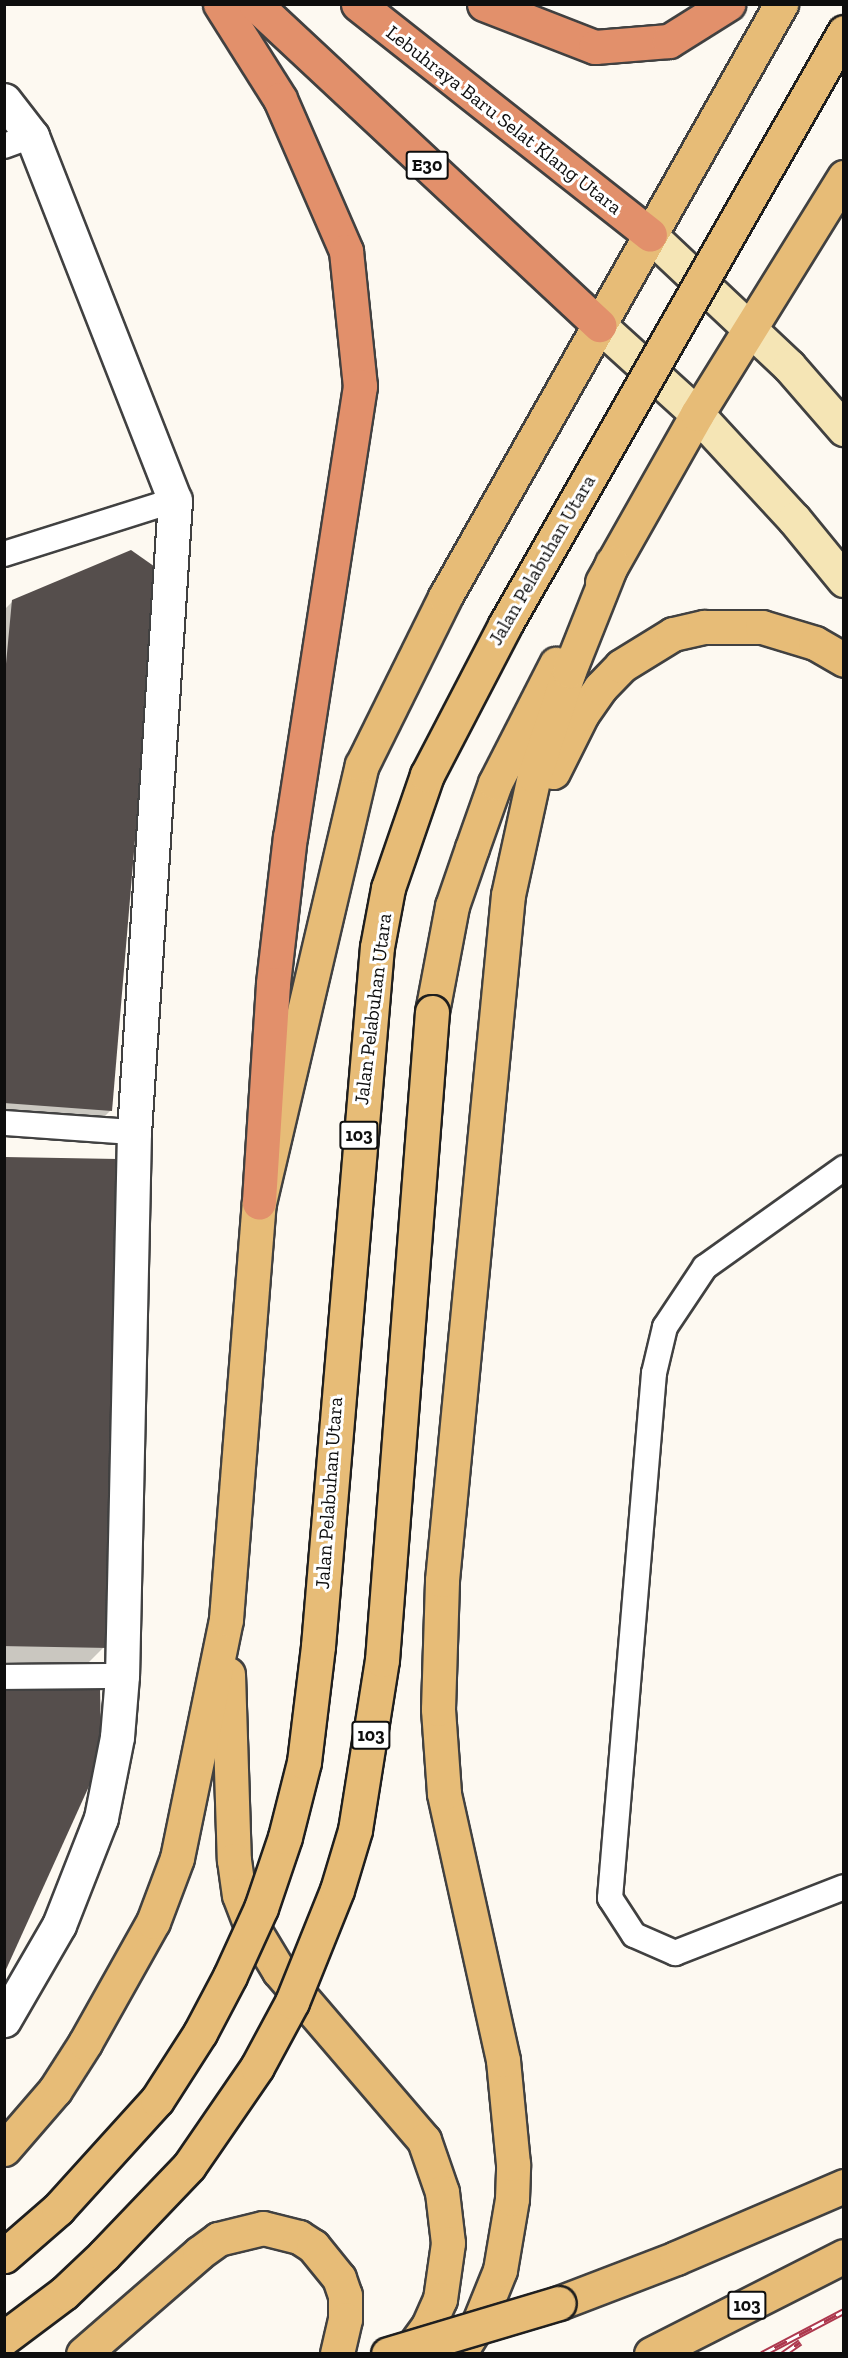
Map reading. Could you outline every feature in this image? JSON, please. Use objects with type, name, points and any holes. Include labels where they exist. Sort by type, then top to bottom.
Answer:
[{"type":"highway","points":[[220,4],[280,99],[346,251],[360,386],[290,836],[273,984],[259,1203]]},
{"type":"highway","name":"E30","points":[[255,4],[599,325]]},
{"type":"highway","name":"Lebuhraya Baru Selat Klang Utara","points":[[358,4],[650,235]]},
{"type":"highway","points":[[484,4],[595,47],[669,41],[728,4]]},
{"type":"main road","points":[[4,2149],[55,2090],[79,2053],[153,1922],[177,1858],[226,1619],[259,1203],[362,765],[445,597],[781,4]]},
{"type":"main road","name":"Jalan Pelabuhan Utara","points":[[4,2256],[66,2201],[157,2100],[200,2033],[230,1976],[261,1908],[285,1837],[304,1762],[318,1646],[377,948],[388,888],[427,775],[511,614],[843,33]]},
{"type":"main road","points":[[459,2354],[478,2322],[500,2270],[512,2199],[509,2110],[503,2060],[450,1834],[438,1709],[442,1580],[508,895],[534,776],[568,671],[612,563],[749,327],[843,177]]},
{"type":"main road","name":"103","points":[[4,2338],[64,2293],[105,2255],[189,2166],[257,2067],[292,2002],[337,1890],[355,1830],[382,1660],[432,1012],[452,906],[495,783],[530,710],[612,563]]},
{"type":"main road","points":[[508,895],[530,826],[582,714],[600,688],[646,648],[673,634],[732,625],[793,634],[843,660]]},
{"type":"main road","points":[[226,1619],[239,1895],[264,1950],[279,1971],[424,2140],[442,2192],[448,2243],[442,2291],[428,2326],[408,2354]]},
{"type":"main road","points":[[388,2354],[559,2303],[676,2258],[843,2186]]},
{"type":"main road","points":[[82,2354],[199,2253],[228,2235],[263,2228],[298,2237],[313,2246],[339,2278],[345,2295],[345,2319],[337,2354]]},
{"type":"main road","name":"103","points":[[651,2354],[843,2256]]},
{"type":"street","points":[[4,100],[18,141],[175,500],[134,1132],[122,1676],[117,1737],[101,1818],[59,1925],[4,2020]]},
{"type":"street","points":[[650,235],[789,366],[843,429]]},
{"type":"street","points":[[599,325],[697,414],[794,519],[843,580]]},
{"type":"lane","points":[[4,554],[175,500]]},
{"type":"lane","points":[[4,1123],[134,1132]]},
{"type":"lane","points":[[843,1168],[705,1268],[665,1328],[654,1373],[610,1898],[634,1935],[675,1953],[843,1887]]},
{"type":"lane","points":[[4,1677],[122,1676]]},
{"type":"building","points":[[131,550],[158,569],[112,1111],[4,1103],[4,685],[12,600]]},
{"type":"building","points":[[4,1157],[118,1159],[109,1648],[4,1646]]},
{"type":"building","points":[[100,1689],[101,1736],[90,1784],[4,1974],[4,1691]]},
{"type":"railway","points":[[762,2354],[844,2311]]},
{"type":"railway","points":[[783,2354],[800,2342]]}]
